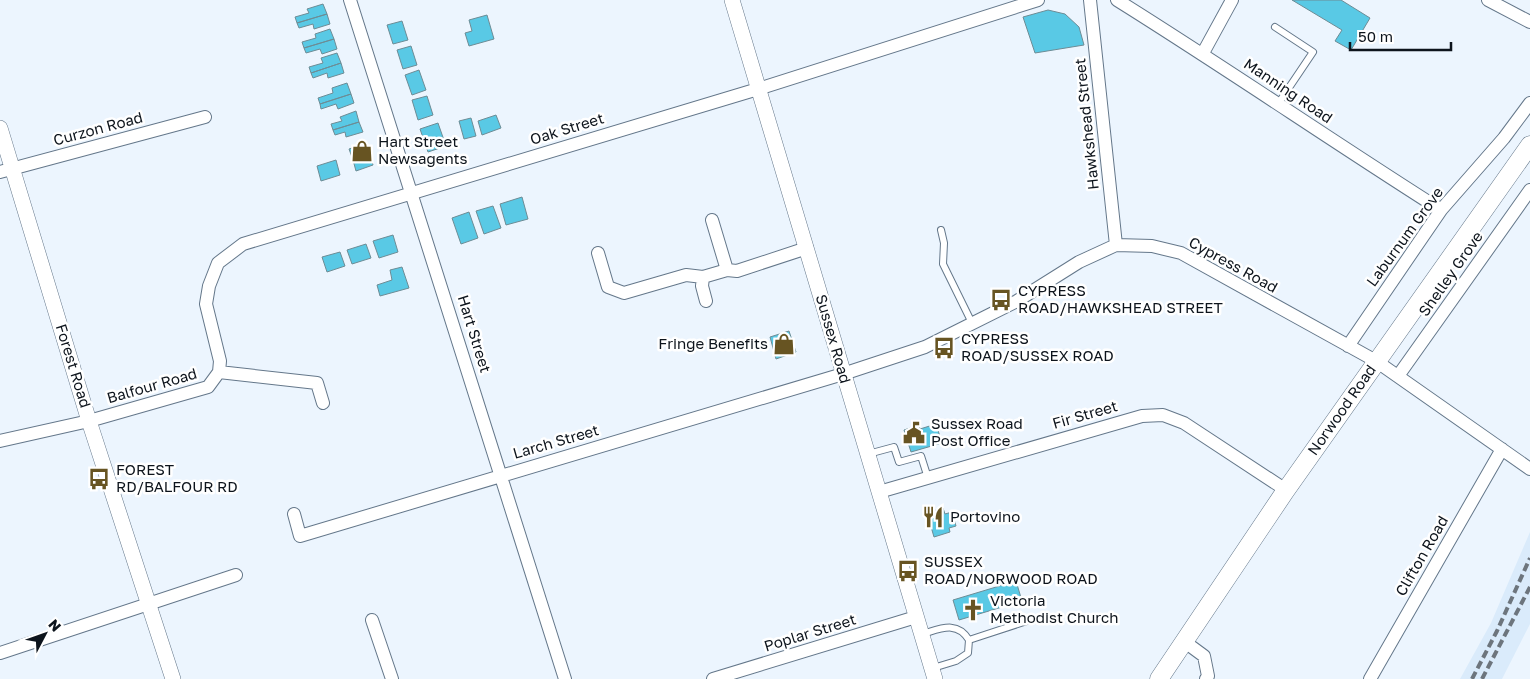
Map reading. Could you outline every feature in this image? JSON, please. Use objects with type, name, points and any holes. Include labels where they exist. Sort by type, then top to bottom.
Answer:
[{"type":"main road","name":"Norwood Road","points":[[1159,679],[1286,490],[1530,145]]},
{"type":"street","name":"Hart Street","points":[[350,0],[565,679]]},
{"type":"street","name":"Sussex Road","points":[[732,0],[808,248],[843,374],[933,674]]},
{"type":"street","name":"Oak Street","points":[[219,372],[220,361],[206,304],[209,286],[218,263],[243,244],[758,89],[1038,0]]},
{"type":"street","name":"Hawkshead Street","points":[[1090,0],[1116,245]]},
{"type":"street","name":"Manning Road","points":[[1117,0],[1203,53],[1277,105],[1441,210]]},
{"type":"street","points":[[1203,53],[1232,0]]},
{"type":"street","points":[[1488,0],[1530,22]]},
{"type":"street","name":"Laburnum Grove","points":[[1348,346],[1441,210],[1504,138],[1530,103]]},
{"type":"street","name":"Curzon Road","points":[[6,171],[205,117]]},
{"type":"street","name":"Forest Road","points":[[0,128],[6,171],[173,679]]},
{"type":"street","name":"Shelley Grove","points":[[1398,376],[1530,190]]},
{"type":"street","points":[[712,220],[727,270]]},
{"type":"street","name":"Cypress Road","points":[[843,374],[925,346],[1017,301],[1079,262],[1116,245],[1152,246],[1182,253],[1376,361],[1530,469]]},
{"type":"street","points":[[598,253],[608,287],[624,293],[686,275],[703,277],[727,270],[737,271],[808,248]]},
{"type":"street","points":[[703,277],[702,286],[706,301]]},
{"type":"street","points":[[219,372],[317,383],[323,403]]},
{"type":"street","name":"Balfour Road","points":[[0,441],[89,421],[208,387],[219,372]]},
{"type":"street","name":"Larch Street","points":[[294,514],[300,536],[843,374]]},
{"type":"street","name":"Fir Street","points":[[879,492],[1142,416],[1163,415],[1184,423],[1286,490]]},
{"type":"street","name":"Clifton Road","points":[[1370,679],[1502,449]]},
{"type":"street","points":[[0,653],[236,575]]},
{"type":"street","name":"Poplar Street","points":[[713,679],[916,617]]},
{"type":"street","points":[[372,620],[392,679]]},
{"type":"street","points":[[1185,642],[1204,656],[1208,676],[1206,679]]},
{"type":"lane","points":[[1275,27],[1313,52],[1277,105]]},
{"type":"lane","points":[[941,230],[944,243],[943,264],[972,323]]},
{"type":"lane","points":[[867,454],[894,447],[899,462],[921,456],[928,478]]},
{"type":"lane","points":[[969,640],[1027,621]]},
{"type":"lane","points":[[922,634],[952,626],[959,628],[969,640],[968,653],[933,674]]},
{"type":"shaded area","points":[[1530,532],[1530,624],[1502,679],[1460,679],[1491,623]]},
{"type":"building","points":[[1292,0],[1341,0],[1370,18],[1351,50],[1335,41],[1342,30]]},
{"type":"building","points":[[323,4],[327,14],[297,23],[295,17],[309,13],[307,9]]},
{"type":"building","points":[[1048,10],[1065,14],[1079,27],[1084,45],[1035,53],[1023,17]]},
{"type":"building","points":[[327,14],[330,24],[314,29],[313,24],[299,28],[297,23]]},
{"type":"building","points":[[487,15],[494,39],[469,46],[465,33],[472,31],[469,20]]},
{"type":"building","points":[[402,21],[408,40],[393,44],[387,25]]},
{"type":"building","points":[[330,29],[334,39],[304,48],[302,42],[316,38],[315,34]]},
{"type":"building","points":[[334,39],[337,49],[322,54],[320,49],[306,53],[304,48]]},
{"type":"building","points":[[411,46],[417,65],[403,69],[397,50]]},
{"type":"building","points":[[337,53],[341,63],[311,73],[309,67],[323,63],[321,58]]},
{"type":"building","points":[[341,63],[344,73],[328,78],[327,73],[313,78],[311,73]]},
{"type":"building","points":[[419,70],[426,90],[412,95],[405,75]]},
{"type":"building","points":[[347,83],[351,94],[320,104],[318,98],[333,93],[332,88]]},
{"type":"building","points":[[351,94],[354,103],[338,109],[336,104],[321,109],[320,104]]},
{"type":"building","points":[[427,96],[433,115],[418,120],[412,100]]},
{"type":"building","points":[[356,111],[359,122],[333,130],[331,124],[342,121],[340,117]]},
{"type":"building","points":[[496,115],[501,128],[482,135],[478,121]]},
{"type":"building","points":[[471,118],[476,136],[464,139],[459,121]]},
{"type":"building","points":[[359,122],[363,132],[346,137],[345,132],[335,135],[333,130]]},
{"type":"building","points":[[438,123],[446,146],[428,152],[420,129]]},
{"type":"building","points":[[366,143],[370,154],[353,160],[349,149]]},
{"type":"building","points":[[370,154],[373,165],[356,171],[353,160]]},
{"type":"building","points":[[336,160],[340,175],[321,181],[317,166]]},
{"type":"building","points":[[522,197],[528,219],[506,225],[500,204]]},
{"type":"building","points":[[493,206],[501,228],[484,234],[476,211]]},
{"type":"building","points":[[469,212],[478,238],[461,244],[452,218]]},
{"type":"building","points":[[393,235],[398,252],[379,258],[373,241]]},
{"type":"building","points":[[366,244],[371,258],[352,264],[347,250]]},
{"type":"building","points":[[340,252],[345,266],[327,272],[322,257]]},
{"type":"building","points":[[402,267],[409,288],[380,296],[377,285],[392,280],[390,270]]},
{"type":"building","points":[[789,331],[796,352],[776,359],[770,337]]},
{"type":"building","points":[[936,424],[942,443],[911,452],[904,430],[919,425],[920,429]]},
{"type":"building","points":[[943,508],[945,514],[952,512],[956,526],[949,528],[950,532],[934,537],[927,513]]},
{"type":"building","name":"Victoria Methodist Church","points":[[1016,581],[1022,601],[959,620],[953,600]]},
{"type":"railway","points":[[1472,679],[1497,631],[1530,558]]},
{"type":"railway","points":[[1482,679],[1530,587]]},
{"type":"place","name":"Hart Street Newsagents","points":[[362,151]]},
{"type":"place","name":"CYPRESS ROAD/HAWKSHEAD STREET","points":[[1001,300]]},
{"type":"place","name":"Fringe Benefits","points":[[784,344]]},
{"type":"place","name":"CYPRESS ROAD/SUSSEX ROAD","points":[[944,348]]},
{"type":"place","name":"Sussex Road Post Office","points":[[914,433]]},
{"type":"place","name":"FOREST RD/BALFOUR RD","points":[[99,479]]},
{"type":"place","name":"Portovino","points":[[933,517]]},
{"type":"place","name":"SUSSEX ROAD/NORWOOD ROAD","points":[[908,571]]},
{"type":"place","name":"Victoria Methodist Church","points":[[973,610]]}]
